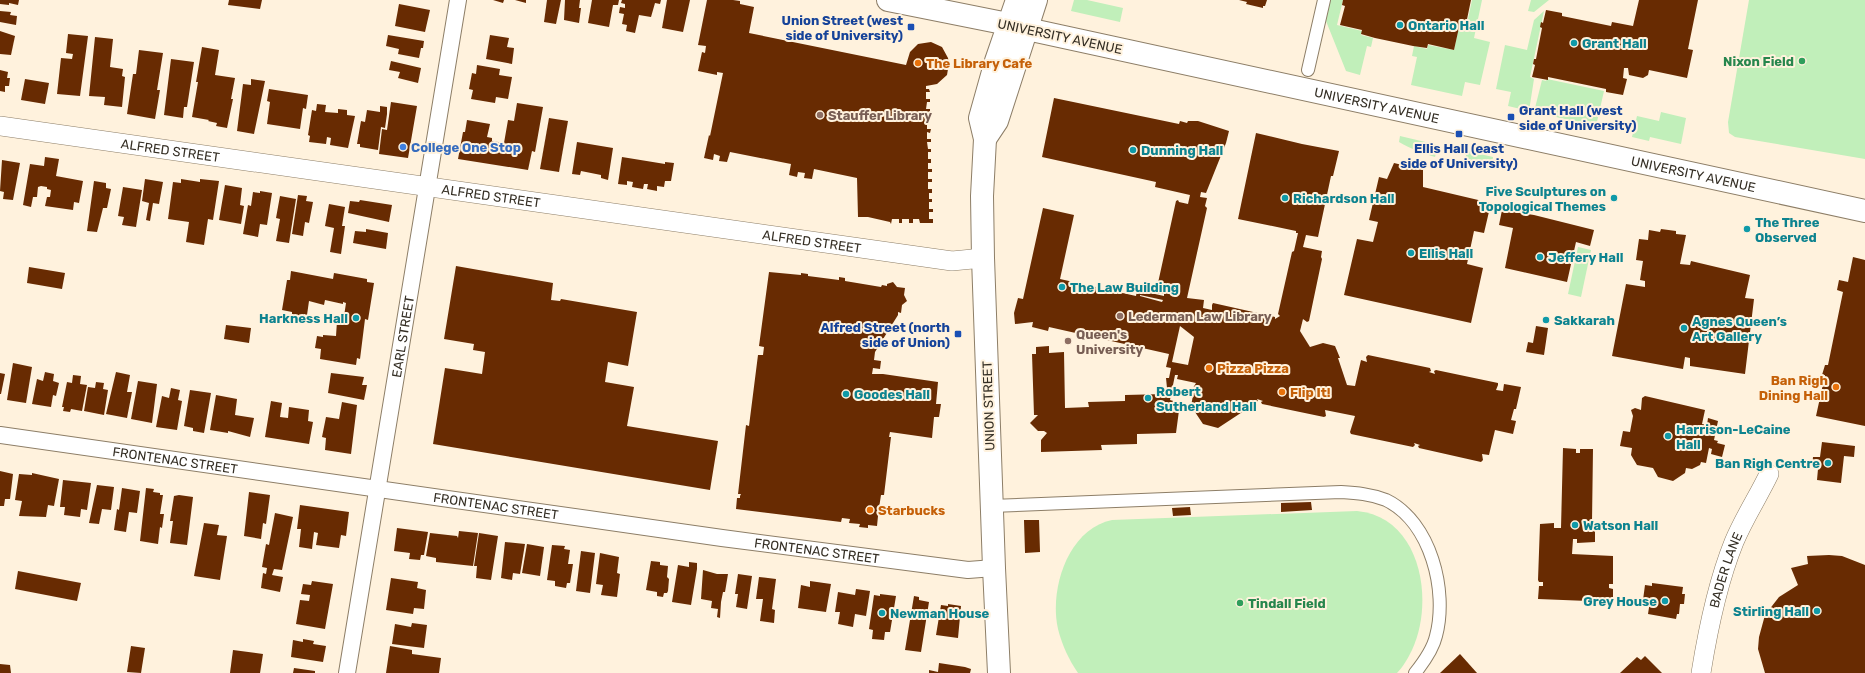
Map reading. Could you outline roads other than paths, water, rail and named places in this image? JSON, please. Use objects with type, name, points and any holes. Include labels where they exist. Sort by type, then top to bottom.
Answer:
[{"type":"main road","name":"UNIVERSITY AVENUE","points":[[888,0],[1865,211]]},
{"type":"main road","name":"UNION STREET","points":[[999,673],[991,506],[982,196],[985,139],[997,121],[1018,27],[1017,0]]},
{"type":"main road","name":"UNION STREET","points":[[1018,27],[1036,0]]},
{"type":"street","name":"EARL STREET","points":[[347,673],[376,489],[458,0]]},
{"type":"street","points":[[1308,70],[1324,0]]},
{"type":"street","name":"ALFRED STREET","points":[[0,126],[426,187],[561,204],[952,261],[983,258]]},
{"type":"street","name":"FRONTENAC STREET","points":[[0,434],[719,538],[968,570],[994,568]]},
{"type":"street","name":"BADER LANE","points":[[1701,673],[1707,634],[1723,570],[1734,541],[1769,474]]},
{"type":"street","points":[[991,506],[1341,492],[1365,494],[1386,500],[1404,513],[1420,532],[1431,555],[1438,581],[1439,608],[1436,637],[1424,662],[1415,673]]},
{"type":"place","name":"Ontario Hall","points":[[1400,25]]},
{"type":"place","name":"Union Street (west side of University)","points":[[911,27]]},
{"type":"place","name":"Grant Hall","points":[[1574,43]]},
{"type":"place","name":"Nixon Field","points":[[1802,61]]},
{"type":"place","name":"The Library Cafe","points":[[918,63]]},
{"type":"place","name":"Stauffer Library","points":[[820,115]]},
{"type":"place","name":"Grant Hall (west side of University)","points":[[1511,117]]},
{"type":"place","name":"Ellis Hall (east side of University)","points":[[1459,134]]},
{"type":"place","name":"College One Stop","points":[[403,147]]},
{"type":"place","name":"Dunning Hall","points":[[1133,150]]},
{"type":"place","name":"Richardson Hall","points":[[1285,198]]},
{"type":"place","name":"Five Sculptures on Topological Themes","points":[[1614,198]]},
{"type":"place","name":"The Three Observed","points":[[1747,229]]},
{"type":"place","name":"Ellis Hall","points":[[1411,253]]},
{"type":"place","name":"Jeffery Hall","points":[[1540,257]]},
{"type":"place","name":"The Law Building","points":[[1062,287]]},
{"type":"place","name":"Lederman Law Library","points":[[1120,316]]},
{"type":"place","name":"Harkness Hall","points":[[356,318]]},
{"type":"place","name":"Sakkarah","points":[[1546,320]]},
{"type":"place","name":"Agnes Queen’s Art Gallery","points":[[1684,328]]},
{"type":"place","name":"Alfred Street (north side of Union)","points":[[958,334]]},
{"type":"place","name":"Queen's University","points":[[1068,341]]},
{"type":"place","name":"Pizza Pizza","points":[[1209,368]]},
{"type":"place","name":"Ban Righ Dining Hall","points":[[1836,387]]},
{"type":"place","name":"Flip It!","points":[[1282,392]]},
{"type":"place","name":"Goodes Hall","points":[[846,394]]},
{"type":"place","name":"Robert Sutherland Hall","points":[[1148,398]]},
{"type":"place","name":"Harrison-LeCaine Hall","points":[[1668,436]]},
{"type":"place","name":"Ban Righ Centre","points":[[1828,463]]},
{"type":"place","name":"Starbucks","points":[[870,510]]},
{"type":"place","name":"Watson Hall","points":[[1575,525]]},
{"type":"place","name":"Grey House","points":[[1665,601]]},
{"type":"place","name":"Tindall Field","points":[[1240,603]]},
{"type":"place","name":"Stirling Hall","points":[[1817,611]]},
{"type":"place","name":"Newman House","points":[[882,613]]}]
